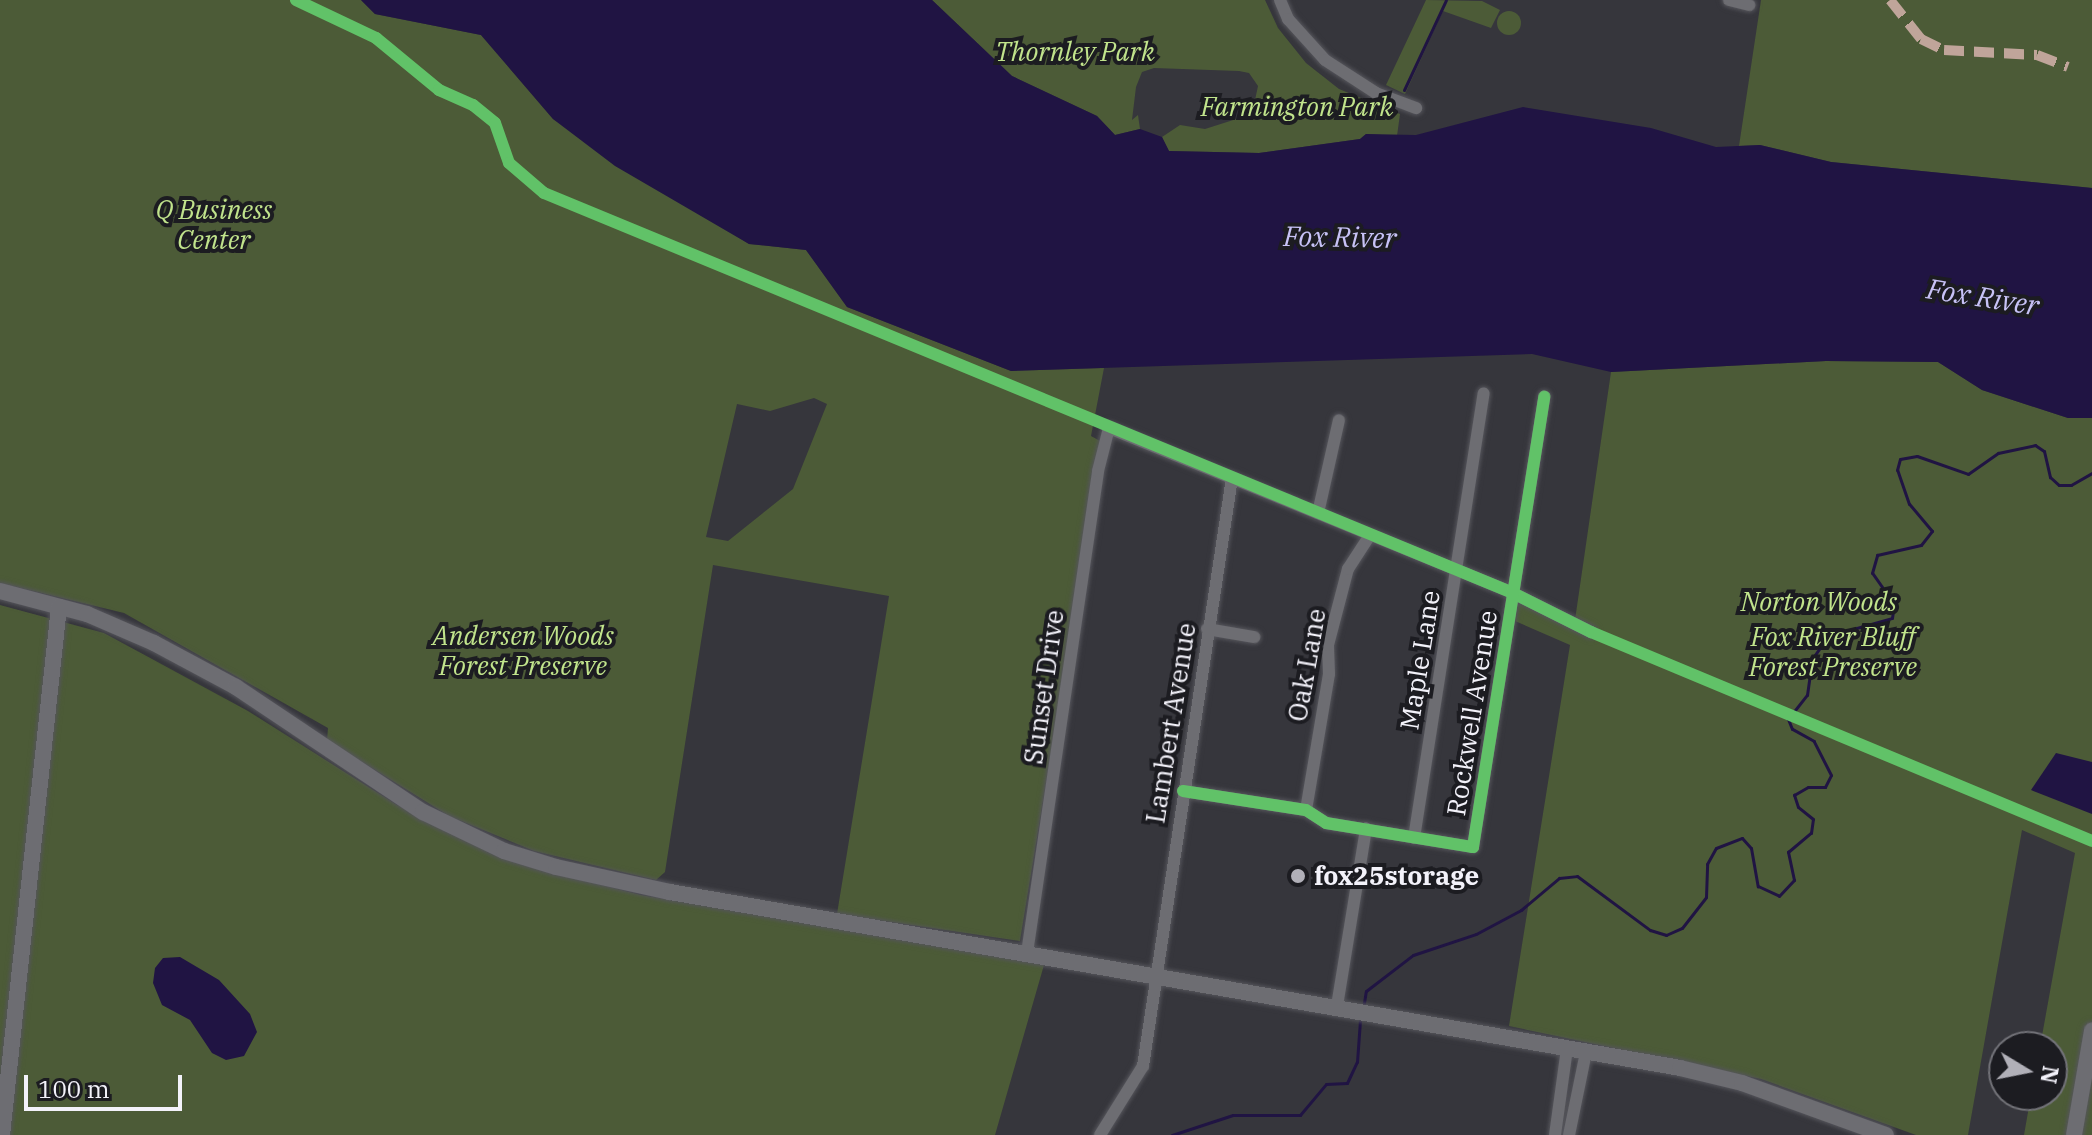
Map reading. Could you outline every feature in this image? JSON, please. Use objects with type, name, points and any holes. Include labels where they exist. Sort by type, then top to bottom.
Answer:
[{"type":"main road","points":[[0,591],[59,607],[168,650],[236,687],[423,812],[504,851],[655,889],[1344,1007],[1742,1083],[1886,1135]]},
{"type":"main road","points":[[2,1135],[59,607]]},
{"type":"main road","points":[[2074,1135],[2092,1031]]},
{"type":"street","points":[[1280,0],[1288,19],[1325,60],[1376,93],[1416,108]]},
{"type":"street","points":[[1729,0],[1749,5]]},
{"type":"street","name":"Maple Lane","points":[[1414,838],[1484,393]]},
{"type":"street","name":"Rockwell Avenue","points":[[1414,838],[1473,847],[1544,397]]},
{"type":"street","points":[[1318,513],[1339,420]]},
{"type":"street","name":"Sunset Drive","points":[[1027,953],[1095,488],[1109,428],[1232,478]]},
{"type":"street","points":[[1232,478],[1513,593],[1591,632]]},
{"type":"street","name":"Lambert Avenue","points":[[1100,1135],[1143,1066],[1232,478]]},
{"type":"street","name":"Oak Lane","points":[[1306,810],[1329,674],[1328,645],[1348,569],[1370,535]]},
{"type":"street","points":[[1207,629],[1254,637]]},
{"type":"street","points":[[1183,791],[1306,810],[1326,823],[1414,838]]},
{"type":"street","points":[[1344,1007],[1366,828]]},
{"type":"street","points":[[1555,1135],[1567,1049]]},
{"type":"street","points":[[1569,1135],[1586,1052]]},
{"type":"green space","name":"Andersen Woods Forest Preserve","points":[[0,0],[361,0],[375,14],[481,35],[553,119],[749,244],[806,250],[847,307],[1011,371],[1104,368],[1091,436],[1102,442],[1020,941],[837,914],[889,596],[713,565],[665,872],[656,880],[534,851],[449,816],[327,740],[328,728],[124,613],[0,583]],"holes":[[[814,398],[827,404],[793,489],[728,541],[706,537],[737,404],[770,411]]]},
{"type":"green space","name":"Thornley Park","points":[[932,0],[1265,0],[1278,28],[1306,63],[1339,89],[1400,114],[1397,136],[1366,134],[1360,139],[1259,153],[1169,151],[1162,137],[1180,125],[1205,129],[1252,114],[1258,86],[1249,73],[1154,68],[1142,72],[1136,87],[1132,120],[1138,115],[1140,129],[1115,135],[1097,116],[1012,76]]},
{"type":"green space","name":"Farmington Park","points":[[1426,0],[1482,1],[1500,10],[1491,28],[1443,11],[1405,94],[1386,85]]},
{"type":"green space","points":[[1761,0],[2092,0],[2092,188],[1831,162],[1760,145],[1739,146]]},
{"type":"green space","points":[[1509,11],[1518,14],[1521,23],[1518,32],[1509,35],[1500,32],[1497,23],[1500,14]]},
{"type":"green space","name":"Fox River Bluff Forest Preserve","points":[[1826,361],[1938,362],[1982,390],[2068,418],[2092,418],[2092,1135],[2024,1135],[2028,1111],[2068,1111],[2068,1031],[2043,1031],[2075,853],[2022,830],[1968,1135],[1916,1135],[1761,1079],[1509,1026],[1570,645],[1515,621],[1519,593],[1575,620],[1611,372]]},
{"type":"green space","points":[[0,605],[104,633],[248,711],[397,805],[531,867],[641,895],[1044,965],[995,1135],[0,1135]]},
{"type":"water","name":"Fox River","points":[[361,0],[932,0],[1012,76],[1097,116],[1115,135],[1140,129],[1162,137],[1169,151],[1259,153],[1360,139],[1366,134],[1416,135],[1523,107],[1651,128],[1716,147],[1760,145],[1831,162],[2092,188],[2092,418],[2068,418],[1982,390],[1938,362],[1826,361],[1611,372],[1532,354],[1011,371],[847,307],[806,250],[749,244],[615,166],[553,119],[481,35],[375,14]]},
{"type":"water","points":[[2056,753],[2092,762],[2092,814],[2031,790]]},
{"type":"water","points":[[180,957],[219,980],[250,1014],[257,1032],[244,1056],[226,1060],[212,1053],[190,1020],[162,1005],[153,983],[155,968],[163,958]]},
{"type":"waterway","points":[[1404,90],[1446,0]]},
{"type":"waterway","points":[[1363,1009],[1366,991],[1413,955],[1476,934],[1521,910],[1559,878],[1577,876],[1650,930],[1666,935],[1682,928],[1706,897],[1707,864],[1716,848],[1742,838],[1751,848],[1758,886],[1779,896],[1794,880],[1788,852],[1811,833],[1813,819],[1798,807],[1794,795],[1808,787],[1825,787],[1831,775],[1814,741],[1792,729],[1788,719],[1807,695],[1812,659],[1828,636],[1892,618],[1894,604],[1872,573],[1877,555],[1921,545],[1932,531],[1909,504],[1897,470],[1900,459],[1917,456],[1968,474],[1998,453],[2035,445],[2044,451],[2050,477],[2059,485],[2071,485],[2092,473]]},
{"type":"waterway","points":[[1172,1135],[1233,1115],[1300,1115],[1326,1084],[1347,1083],[1357,1062],[1360,1020]]},
{"type":"marked path","points":[[1890,0],[1921,39],[1944,50],[2037,55],[2068,67]]},
{"type":"cycle path","points":[[296,0],[376,38],[439,90],[473,105],[495,123],[509,163],[544,193],[1513,593],[1591,632],[2092,841]]},
{"type":"cycle path","points":[[1183,791],[1306,810],[1326,823],[1473,847],[1544,397]]},
{"type":"place","name":"fox25storage","points":[[1298,876]]},
{"type":"park label","name":"Q Business Center","points":[[214,225]]},
{"type":"park label","name":"Norton Woods","points":[[1819,602]]}]
